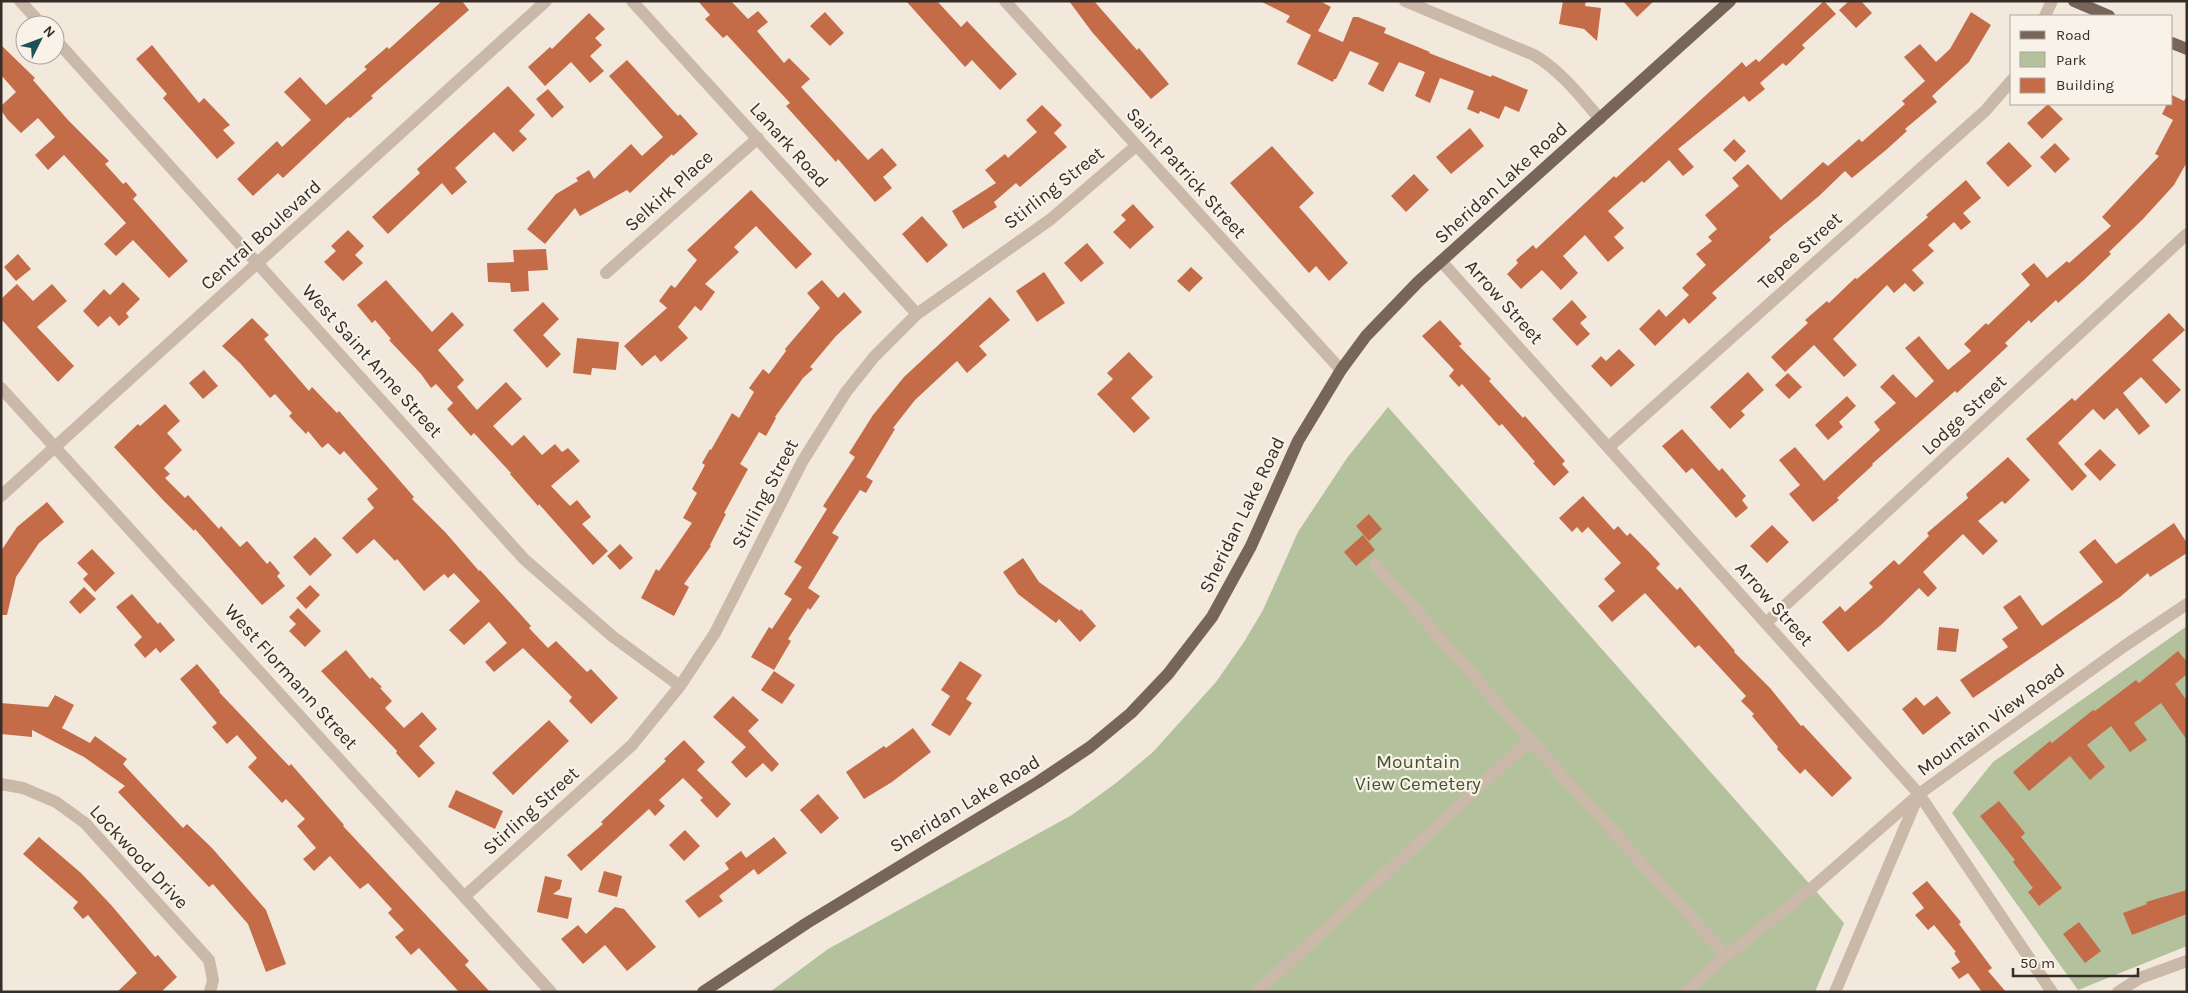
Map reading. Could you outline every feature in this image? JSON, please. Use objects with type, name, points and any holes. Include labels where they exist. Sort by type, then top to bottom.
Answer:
[{"type":"main road","name":"Sheridan Lake Road","points":[[703,992],[807,923],[1038,782],[1090,747],[1131,713],[1185,653],[1217,610],[1251,546],[1298,442],[1341,370],[1380,320],[1441,261],[1730,1]]},
{"type":"main road","points":[[2074,1],[2107,15]]},
{"type":"main road","points":[[2173,43],[2187,49]]},
{"type":"street","points":[[20,1],[33,15]]},
{"type":"street","name":"Central Boulevard","points":[[1,496],[546,1]]},
{"type":"street","name":"Lanark Road","points":[[632,1],[918,314]]},
{"type":"street","name":"Saint Patrick Street","points":[[1005,1],[1341,370]]},
{"type":"street","points":[[1405,1],[1547,62],[1559,72],[1600,119]]},
{"type":"street","points":[[2045,15],[2052,1]]},
{"type":"street","name":"West Saint Anne Street","points":[[65,50],[524,559],[612,636],[680,686]]},
{"type":"street","name":"Tepee Street","points":[[1609,447],[1986,111],[2010,82]]},
{"type":"street","name":"Selkirk Place","points":[[606,273],[758,138]]},
{"type":"street","name":"Stirling Street","points":[[465,896],[632,745],[680,686],[715,633],[802,462],[846,392],[874,356],[918,314],[1051,219],[1136,146]]},
{"type":"street","name":"Lodge Street","points":[[1766,623],[2187,234]]},
{"type":"street","name":"Arrow Street","points":[[1441,261],[1919,794],[2052,992]]},
{"type":"street","name":"West Flormann Street","points":[[1,388],[551,992]]},
{"type":"street","points":[[1375,564],[1530,740],[1726,956]]},
{"type":"street","name":"Mountain View Road","points":[[1836,992],[1919,794],[2123,647],[2187,604]]},
{"type":"street","points":[[1257,992],[1530,740]]},
{"type":"street","name":"Lockwood Drive","points":[[1,784],[23,788],[56,802],[85,824],[209,960],[213,980],[210,992]]},
{"type":"street","points":[[1685,992],[1726,956],[1813,888],[1919,794]]},
{"type":"street","points":[[2118,992],[2140,978],[2187,961]]},
{"type":"green space","name":"Mountain View Cemetery","points":[[1388,407],[1844,923],[1815,992],[770,992],[828,949],[1072,815],[1116,783],[1153,752],[1216,682],[1244,642],[1263,610],[1298,532],[1347,458]]},
{"type":"green space","points":[[2187,626],[2187,946],[2078,990],[1952,813],[1993,762]]},
{"type":"building","points":[[442,1],[462,1],[469,10],[371,96],[373,98],[350,118],[348,117],[283,178],[278,173],[253,196],[237,179],[277,141],[282,147],[311,120],[284,92],[300,77],[326,105],[367,69],[364,67],[387,47],[389,49]]},
{"type":"building","points":[[698,1],[731,1],[748,19],[758,11],[768,22],[757,31],[784,63],[789,58],[810,79],[801,87],[868,160],[882,148],[897,165],[883,177],[892,188],[875,202],[838,159],[836,162],[786,106],[790,103],[727,35],[723,38],[705,19],[710,15]]},
{"type":"building","points":[[906,1],[937,1],[961,27],[967,21],[1017,74],[1000,90],[972,60],[965,67]]},
{"type":"building","points":[[1069,1],[1094,1],[1137,50],[1139,48],[1169,84],[1151,99],[1092,32]]},
{"type":"building","points":[[1260,1],[1320,1],[1331,7],[1318,31],[1343,42],[1353,17],[1358,17],[1386,28],[1384,33],[1429,53],[1528,90],[1519,112],[1505,106],[1499,119],[1480,111],[1479,114],[1467,109],[1474,91],[1440,78],[1430,103],[1415,96],[1425,72],[1399,62],[1383,92],[1368,84],[1379,63],[1350,51],[1333,82],[1297,64],[1311,35],[1286,22],[1290,16]]},
{"type":"building","points":[[1563,1],[1586,1],[1585,6],[1601,8],[1597,41],[1584,29],[1559,24]]},
{"type":"building","points":[[1623,1],[1654,1],[1637,17]]},
{"type":"building","points":[[1824,1],[1836,14],[1802,45],[1805,48],[1786,66],[1783,63],[1760,83],[1765,89],[1749,102],[1744,96],[1678,149],[1694,167],[1683,176],[1669,160],[1644,183],[1642,181],[1608,211],[1624,228],[1614,237],[1624,248],[1608,262],[1585,235],[1563,256],[1578,273],[1561,290],[1542,270],[1521,289],[1507,274],[1518,263],[1516,260],[1533,245],[1536,249],[1614,176],[1616,178],[1742,62],[1746,67],[1756,59],[1759,62]]},
{"type":"building","points":[[1849,1],[1861,1],[1872,13],[1856,28],[1839,10]]},
{"type":"building","points":[[825,12],[844,33],[830,46],[810,26]]},
{"type":"building","points":[[1971,12],[1991,25],[1969,62],[1932,96],[1937,102],[1905,129],[1907,131],[1886,150],[1852,178],[1845,171],[1819,196],[1769,237],[1771,240],[1712,293],[1717,298],[1689,324],[1684,318],[1655,346],[1639,329],[1659,309],[1666,317],[1689,295],[1682,288],[1706,265],[1696,254],[1712,241],[1708,237],[1717,229],[1705,215],[1739,186],[1732,178],[1748,164],[1781,200],[1823,162],[1828,166],[1859,139],[1862,142],[1905,104],[1902,101],[1925,81],[1904,57],[1920,44],[1936,62],[1950,49]]},
{"type":"building","points":[[589,13],[605,29],[595,38],[602,45],[590,56],[604,71],[590,83],[571,62],[545,86],[528,67],[550,47],[552,49]]},
{"type":"building","points":[[1,45],[15,59],[15,65],[22,65],[35,78],[33,80],[68,120],[109,161],[105,164],[123,184],[126,182],[137,195],[133,199],[188,261],[169,278],[133,240],[116,256],[104,244],[126,223],[64,155],[48,170],[35,155],[55,137],[38,118],[21,133],[7,119],[1,110],[1,106],[16,92],[1,75]]},
{"type":"building","points":[[152,45],[199,103],[204,98],[230,125],[223,130],[235,143],[217,159],[163,98],[167,94],[136,59]]},
{"type":"building","points":[[627,60],[678,116],[680,114],[698,134],[673,156],[672,154],[630,193],[627,190],[580,216],[575,208],[545,244],[527,229],[556,194],[578,181],[576,178],[589,170],[594,179],[631,144],[642,156],[663,137],[609,76]]},
{"type":"building","points":[[508,86],[535,115],[519,131],[527,139],[513,152],[494,132],[455,168],[467,182],[452,195],[442,183],[388,234],[372,217],[420,173],[417,169]]},
{"type":"building","points":[[548,89],[564,107],[552,118],[536,99]]},
{"type":"building","points":[[2173,96],[2184,101],[2187,96],[2187,162],[2174,185],[2109,252],[2111,254],[2084,280],[2058,303],[2056,300],[2031,323],[2029,320],[2005,343],[2008,346],[1957,393],[1955,391],[1872,464],[1837,498],[1839,500],[1813,522],[1789,494],[1800,485],[1779,460],[1795,447],[1824,481],[1880,430],[1874,422],[1896,403],[1880,387],[1893,374],[1916,398],[1934,381],[1905,348],[1919,336],[1948,370],[1971,351],[1964,344],[1986,323],[1988,325],[2030,285],[2021,274],[2034,263],[2047,278],[2067,261],[2069,263],[2111,226],[2102,217],[2159,156],[2155,154],[2173,120],[2162,114],[2166,105],[2173,105]]},
{"type":"building","points":[[1042,105],[1062,125],[1054,133],[1067,147],[1020,187],[1016,183],[994,202],[997,207],[963,229],[952,211],[996,183],[985,170],[1005,154],[1008,158],[1037,132],[1026,120]]},
{"type":"building","points":[[2047,105],[2063,119],[2042,139],[2027,123]]},
{"type":"building","points":[[1470,128],[1484,146],[1451,174],[1436,157]]},
{"type":"building","points":[[1734,139],[1746,151],[1735,162],[1723,150]]},
{"type":"building","points":[[2009,142],[2032,166],[2008,187],[1986,163]]},
{"type":"building","points":[[2055,143],[2070,159],[2055,173],[2040,157]]},
{"type":"building","points":[[1272,146],[1314,193],[1299,207],[1348,263],[1329,281],[1316,266],[1309,273],[1230,183]]},
{"type":"building","points":[[1414,174],[1429,190],[1406,212],[1391,196]]},
{"type":"building","points":[[1966,180],[1981,198],[1963,213],[1971,222],[1961,230],[1954,222],[1928,245],[1934,251],[1912,270],[1924,283],[1914,292],[1905,283],[1894,293],[1887,285],[1833,339],[1857,365],[1844,377],[1814,345],[1785,372],[1771,357],[1808,323],[1805,320],[1827,301],[1829,303],[1855,278],[1857,279],[1928,217],[1926,215]]},
{"type":"building","points":[[751,190],[812,254],[796,269],[756,226],[734,247],[739,252],[705,284],[715,292],[701,311],[695,306],[678,327],[688,338],[661,362],[655,355],[642,366],[624,346],[667,308],[659,301],[671,285],[675,288],[697,260],[687,250]]},
{"type":"building","points":[[1133,204],[1154,227],[1130,249],[1113,232],[1126,220],[1121,215]]},
{"type":"building","points":[[922,216],[948,245],[927,263],[902,234]]},
{"type":"building","points":[[348,230],[364,246],[355,255],[363,263],[343,281],[324,262],[336,251],[331,246]]},
{"type":"building","points":[[1087,243],[1104,263],[1081,282],[1064,263]]},
{"type":"building","points":[[546,249],[548,270],[528,271],[529,291],[511,292],[510,283],[488,282],[487,263],[514,262],[513,250]]},
{"type":"building","points":[[18,254],[31,269],[16,281],[4,267]]},
{"type":"building","points":[[1191,267],[1203,278],[1189,292],[1177,281]]},
{"type":"building","points":[[1044,272],[1065,303],[1037,322],[1016,291]]},
{"type":"building","points":[[386,280],[432,332],[452,312],[464,325],[438,350],[464,380],[457,387],[477,410],[506,382],[522,399],[493,426],[512,446],[524,435],[542,455],[555,444],[562,452],[568,448],[580,461],[551,486],[570,506],[577,500],[591,517],[582,524],[608,551],[593,565],[474,433],[471,436],[447,409],[453,403],[436,384],[431,388],[421,374],[389,340],[391,339],[375,320],[372,323],[357,305]]},
{"type":"building","points":[[822,280],[838,298],[844,292],[862,312],[836,336],[810,367],[813,369],[803,378],[775,417],[766,436],[759,432],[740,464],[748,469],[724,513],[726,514],[711,546],[684,584],[689,587],[674,616],[641,598],[656,569],[659,571],[692,523],[683,518],[697,493],[692,489],[705,465],[702,463],[732,413],[739,418],[754,392],[749,388],[763,369],[769,374],[786,351],[785,349],[820,308],[807,293]]},
{"type":"building","points":[[123,282],[140,299],[126,313],[129,317],[119,326],[110,316],[98,327],[83,311],[104,289],[110,295]]},
{"type":"building","points":[[17,284],[33,301],[52,284],[67,301],[37,327],[74,366],[58,382],[1,319],[1,299]]},
{"type":"building","points":[[990,297],[1010,320],[979,346],[987,355],[967,373],[957,361],[915,400],[893,428],[895,429],[866,477],[873,481],[866,493],[860,490],[832,533],[839,537],[808,588],[820,596],[810,610],[808,608],[788,639],[791,641],[774,670],[751,657],[769,627],[772,629],[792,599],[784,594],[802,567],[794,562],[827,509],[823,506],[855,457],[849,453],[873,415],[904,377]]},
{"type":"building","points":[[1572,300],[1587,317],[1580,323],[1590,334],[1577,346],[1552,319]]},
{"type":"building","points":[[543,302],[559,319],[543,335],[561,354],[547,368],[513,330]]},
{"type":"building","points":[[2169,313],[2185,330],[2152,360],[2181,390],[2166,404],[2141,377],[2123,393],[2150,426],[2139,435],[2117,408],[2104,420],[2093,409],[2058,443],[2087,476],[2072,491],[2026,439],[2072,398],[2075,401]]},
{"type":"building","points":[[252,318],[269,335],[264,339],[309,391],[312,387],[337,413],[339,411],[414,497],[412,499],[502,594],[548,648],[556,641],[587,672],[591,669],[618,698],[591,724],[569,701],[572,697],[523,648],[494,672],[485,662],[507,643],[489,622],[464,645],[449,630],[480,601],[454,573],[448,578],[444,574],[424,591],[397,559],[395,561],[374,539],[357,554],[342,538],[374,508],[367,499],[378,489],[344,451],[340,455],[328,443],[322,448],[308,431],[306,434],[289,416],[292,413],[275,394],[270,398],[240,363],[222,346]]},
{"type":"building","points":[[1440,320],[1462,344],[1459,346],[1491,379],[1489,381],[1523,418],[1525,416],[1565,461],[1562,464],[1569,472],[1554,486],[1502,424],[1499,426],[1462,384],[1459,387],[1449,376],[1454,370],[1422,336]]},
{"type":"building","points":[[577,338],[619,342],[616,370],[592,368],[591,375],[573,373]]},
{"type":"building","points":[[1619,349],[1635,365],[1611,387],[1591,366],[1601,356],[1606,361]]},
{"type":"building","points":[[1129,352],[1153,377],[1131,398],[1150,418],[1134,433],[1097,394],[1113,379],[1107,373]]},
{"type":"building","points":[[204,370],[218,386],[203,399],[189,383]]},
{"type":"building","points":[[1748,372],[1764,390],[1741,411],[1745,415],[1730,429],[1710,407]]},
{"type":"building","points":[[1788,373],[1802,387],[1789,399],[1775,385]]},
{"type":"building","points":[[1847,396],[1856,406],[1839,422],[1843,427],[1828,440],[1815,425]]},
{"type":"building","points":[[165,404],[180,421],[167,433],[182,450],[164,468],[170,474],[165,478],[185,498],[188,495],[219,529],[221,526],[240,547],[247,541],[267,564],[270,561],[280,573],[277,576],[285,586],[262,605],[195,529],[194,531],[162,499],[114,447],[138,424],[140,426]]},
{"type":"building","points":[[1682,429],[1719,471],[1722,468],[1746,496],[1742,500],[1748,508],[1736,518],[1692,468],[1686,473],[1662,446]]},
{"type":"building","points":[[2100,449],[2116,465],[2100,481],[2084,464]]},
{"type":"building","points":[[2008,457],[2030,480],[2005,504],[2002,501],[1978,521],[1998,541],[1983,555],[1963,534],[1923,572],[1937,588],[1928,597],[1919,588],[1881,625],[1848,652],[1822,622],[1840,606],[1845,612],[1873,587],[1869,583],[1894,560],[1899,565],[1929,536],[1927,533],[1968,498],[1966,494]]},
{"type":"building","points":[[1583,496],[1614,530],[1618,526],[1627,536],[1630,533],[1650,553],[1660,564],[1656,568],[1677,590],[1680,587],[1734,652],[1770,688],[1801,726],[1803,725],[1852,778],[1832,797],[1805,769],[1800,774],[1777,749],[1778,747],[1752,716],[1754,714],[1741,701],[1746,696],[1699,645],[1695,648],[1645,593],[1612,622],[1598,606],[1615,591],[1604,579],[1621,563],[1588,527],[1582,533],[1577,527],[1572,532],[1559,518]]},
{"type":"building","points":[[47,502],[64,522],[39,543],[16,577],[7,615],[1,615],[1,551],[17,527]]},
{"type":"building","points":[[1369,514],[1382,529],[1369,541],[1356,526]]},
{"type":"building","points":[[2174,523],[2187,543],[2187,553],[2150,577],[2148,573],[2120,597],[1973,698],[1960,680],[2008,647],[2002,639],[2018,628],[2003,607],[2020,595],[2042,626],[2103,582],[2079,552],[2095,539],[2116,564]]},
{"type":"building","points":[[1772,525],[1789,542],[1767,563],[1750,546]]},
{"type":"building","points":[[1363,535],[1375,550],[1356,566],[1344,552]]},
{"type":"building","points":[[315,537],[332,555],[310,576],[293,557]]},
{"type":"building","points":[[620,544],[633,558],[620,570],[607,556]]},
{"type":"building","points":[[92,549],[115,573],[95,592],[83,579],[88,574],[77,563]]},
{"type":"building","points":[[1023,558],[1039,582],[1080,611],[1081,609],[1096,626],[1080,642],[1059,619],[1056,623],[1018,594],[1003,572]]},
{"type":"building","points":[[310,585],[320,595],[306,609],[296,598]]},
{"type":"building","points":[[84,587],[96,599],[80,614],[69,602]]},
{"type":"building","points":[[132,594],[175,640],[160,653],[156,648],[145,658],[134,645],[142,637],[116,607]]},
{"type":"building","points":[[298,608],[321,631],[305,647],[289,631],[296,624],[289,617]]},
{"type":"building","points":[[1939,627],[1959,629],[1956,652],[1937,650]]},
{"type":"building","points":[[346,650],[370,679],[372,677],[382,687],[380,688],[392,701],[385,708],[404,728],[422,712],[437,729],[419,746],[435,763],[419,778],[396,753],[397,751],[321,671]]},
{"type":"building","points":[[2178,651],[2187,662],[2187,674],[2175,684],[2187,701],[2187,740],[2161,703],[2134,723],[2147,740],[2130,752],[2111,726],[2087,745],[2105,767],[2090,780],[2070,756],[2029,791],[2013,772],[2050,741],[2052,743],[2093,710],[2095,711],[2136,680],[2139,683]]},
{"type":"building","points":[[960,661],[982,675],[966,699],[972,703],[950,736],[931,725],[950,696],[941,690]]},
{"type":"building","points":[[197,664],[219,692],[289,766],[291,764],[343,826],[469,961],[465,965],[490,992],[459,992],[419,948],[411,955],[395,937],[404,930],[388,913],[392,909],[368,883],[360,889],[330,856],[314,871],[303,859],[316,848],[297,826],[305,819],[286,799],[282,803],[248,767],[257,758],[237,735],[227,744],[212,727],[217,723],[180,679]]},
{"type":"building","points":[[774,671],[795,685],[782,704],[761,690]]},
{"type":"building","points":[[55,695],[74,705],[62,728],[90,743],[95,736],[127,759],[123,764],[183,828],[187,824],[212,848],[266,910],[286,964],[266,972],[248,924],[213,884],[209,887],[118,792],[125,786],[84,757],[32,730],[32,737],[1,734],[1,703],[48,707]]},
{"type":"building","points":[[733,696],[759,720],[748,731],[779,764],[772,772],[763,763],[746,778],[731,762],[746,747],[713,717]]},
{"type":"building","points":[[1937,696],[1951,713],[1923,735],[1902,709],[1916,697],[1924,706]]},
{"type":"building","points":[[549,720],[569,741],[513,795],[492,773]]},
{"type":"building","points":[[913,728],[931,752],[892,782],[864,799],[846,772],[884,746],[886,748]]},
{"type":"building","points":[[684,740],[705,762],[697,770],[731,804],[717,818],[700,800],[703,798],[683,778],[659,800],[665,806],[655,816],[649,809],[581,871],[567,855],[603,824],[601,822],[666,761],[664,759]]},
{"type":"building","points":[[456,790],[503,811],[495,829],[448,807]]},
{"type":"building","points":[[818,794],[839,818],[821,834],[800,810]]},
{"type":"building","points":[[1999,801],[2025,833],[2021,837],[2062,888],[2039,906],[2028,892],[2033,888],[2013,862],[2015,860],[1980,816]]},
{"type":"building","points":[[685,830],[700,846],[684,861],[669,845]]},
{"type":"building","points":[[39,837],[81,873],[155,957],[158,955],[177,977],[161,992],[117,992],[137,973],[88,915],[83,919],[73,908],[78,902],[23,854]]},
{"type":"building","points":[[774,837],[787,853],[758,875],[754,869],[719,896],[723,901],[699,918],[685,901],[729,869],[725,863],[741,851],[746,858]]},
{"type":"building","points":[[604,871],[622,876],[617,897],[598,892]]},
{"type":"building","points":[[545,876],[562,880],[560,889],[553,894],[572,898],[568,919],[537,912]]},
{"type":"building","points":[[1927,881],[1961,922],[1959,924],[1992,968],[1988,971],[2006,992],[1982,992],[1968,973],[1959,979],[1951,968],[1960,962],[1954,953],[1956,952],[1934,925],[1928,930],[1915,915],[1924,908],[1912,893]]},
{"type":"building","points":[[2187,890],[2187,914],[2132,935],[2123,913],[2147,904],[2146,902]]},
{"type":"building","points":[[615,907],[624,909],[656,947],[627,971],[605,945],[583,964],[561,939],[578,925],[586,934]]},
{"type":"building","points":[[2079,922],[2101,951],[2085,963],[2063,934]]}]
